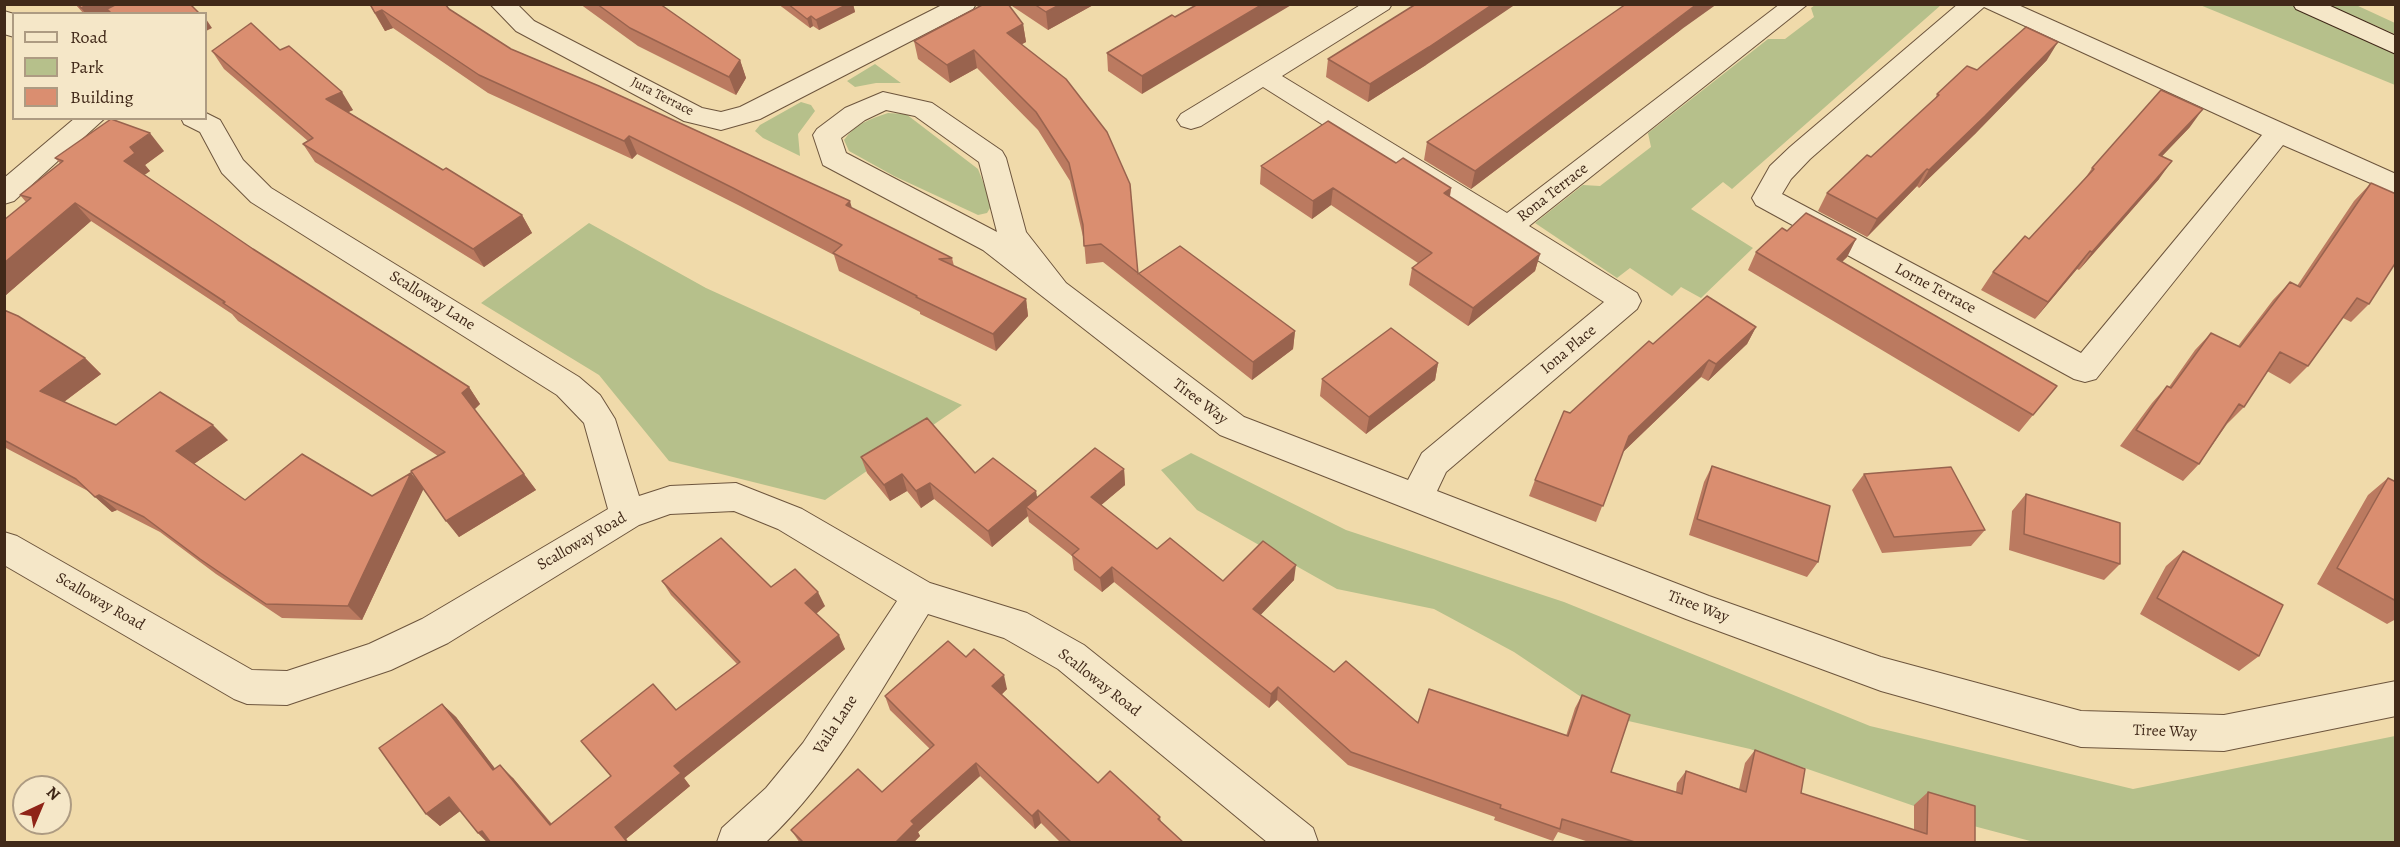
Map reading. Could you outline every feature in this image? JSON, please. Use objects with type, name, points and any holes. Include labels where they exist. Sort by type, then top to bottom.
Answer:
[{"type":"street","name":"Jura Terrace","points":[[502,4],[525,26],[694,115],[721,121],[750,113],[964,4]]},
{"type":"street","points":[[906,4],[930,22]]},
{"type":"street","points":[[1191,120],[1380,4]]},
{"type":"street","name":"Rona Terrace","points":[[1263,76],[1508,227],[1796,4]]},
{"type":"street","name":"Lorne Terrace","points":[[1974,4],[1800,153],[1780,173],[1766,198],[2085,370],[2279,132]]},
{"type":"street","points":[[1994,4],[2396,184]]},
{"type":"street","points":[[2305,4],[2396,46]]},
{"type":"street","points":[[812,82],[855,114]]},
{"type":"street","name":"Tiree Way","points":[[1057,293],[1012,235],[992,158],[923,109],[883,101],[855,114],[827,135],[833,158],[993,243],[1057,293],[1232,426],[1699,608],[1881,674],[2081,729],[2224,734],[2396,698]]},
{"type":"street","points":[[4,194],[90,120]]},
{"type":"street","name":"Scalloway Lane","points":[[199,120],[210,126],[232,166],[261,195],[568,386],[588,404],[599,419],[627,515]]},
{"type":"street","name":"Iona Place","points":[[1416,497],[1434,463],[1626,301],[1508,227]]},
{"type":"street","name":"Scalloway Road","points":[[4,547],[247,687],[287,688],[378,657],[435,631],[627,515],[670,500],[736,497],[790,519],[920,596],[1014,625],[1071,657],[1298,843]]},
{"type":"street","name":"Vaila Lane","points":[[737,843],[780,802],[817,756],[920,596]]},
{"type":"green space","points":[[1815,5],[1941,5],[1732,189],[1723,182],[1691,209],[1753,248],[1701,298],[1681,287],[1672,296],[1630,268],[1617,278],[1535,223],[1583,185],[1600,186],[1651,147],[1648,133],[1768,39],[1785,39],[1814,17],[1811,8]]},
{"type":"green space","points":[[2200,5],[2297,5],[2395,49],[2395,85]]},
{"type":"green space","points":[[2328,5],[2356,5],[2395,23],[2395,34]]},
{"type":"green space","points":[[875,64],[901,83],[876,83],[855,87],[847,81]]},
{"type":"green space","points":[[801,102],[811,105],[815,111],[798,134],[800,156],[763,138],[755,131],[760,125]]},
{"type":"green space","points":[[888,113],[906,114],[978,169],[992,205],[987,213],[978,215],[894,176],[849,151],[844,140],[853,130],[869,120]]},
{"type":"green space","points":[[589,223],[706,288],[962,405],[825,500],[669,461],[599,375],[481,303]]},
{"type":"green space","points":[[1191,453],[1346,530],[1564,602],[1870,726],[2133,789],[2395,736],[2395,842],[2034,842],[1966,824],[1750,749],[1611,717],[1514,652],[1434,609],[1337,589],[1197,510],[1161,470]]},
{"type":"building","points":[[117,4],[190,4],[198,12],[110,12],[107,9]]},
{"type":"building","points":[[370,4],[445,4],[449,9],[511,49],[599,86],[850,201],[846,205],[952,258],[939,259],[1026,299],[993,334],[833,253],[842,245],[733,188],[629,136],[624,141],[479,75],[382,10],[375,13]]},
{"type":"building","points":[[597,4],[660,4],[740,60],[729,77],[630,28]]},
{"type":"building","points":[[788,4],[848,4],[816,20],[811,16],[807,19]]},
{"type":"building","points":[[984,4],[1008,4],[1023,24],[1007,33],[1066,79],[1107,132],[1130,184],[1138,273],[1101,244],[1084,246],[1083,225],[1069,163],[1036,112],[974,50],[947,65],[914,41]]},
{"type":"building","points":[[1034,4],[1061,4],[1046,12]]},
{"type":"building","points":[[1198,4],[1263,4],[1142,76],[1107,53],[1172,15],[1175,17]]},
{"type":"building","points":[[1416,4],[1493,4],[1370,84],[1328,59]]},
{"type":"building","points":[[1626,4],[1697,4],[1475,171],[1427,142]]},
{"type":"building","points":[[251,23],[280,50],[289,46],[342,92],[326,99],[522,215],[473,249],[303,144],[313,138],[212,51]]},
{"type":"building","points":[[2026,27],[2058,42],[1985,116],[1877,219],[1827,193],[1867,155],[1871,157],[1967,66],[1977,70]]},
{"type":"building","points":[[2161,90],[2203,109],[2159,155],[2172,161],[2092,252],[2090,251],[2048,302],[1993,272],[2025,236],[2029,239],[2094,169],[2092,168]]},
{"type":"building","points":[[110,120],[150,133],[130,147],[135,153],[124,161],[253,249],[469,387],[462,393],[524,474],[446,521],[411,471],[445,452],[75,203],[4,263],[4,220],[31,198],[20,195],[63,161],[55,158]]},
{"type":"building","points":[[1328,121],[1396,163],[1403,158],[1451,188],[1444,193],[1540,254],[1473,308],[1412,268],[1432,253],[1333,188],[1313,201],[1261,166]]},
{"type":"building","points":[[2371,183],[2396,194],[2396,262],[2369,304],[2357,298],[2308,366],[2280,352],[2244,407],[2239,404],[2199,464],[2136,430],[2167,386],[2171,388],[2211,333],[2240,347],[2290,282],[2300,287]]},
{"type":"building","points":[[1806,213],[1856,239],[1837,259],[2057,386],[2033,415],[1756,252],[1782,228],[1787,231]]},
{"type":"building","points":[[1180,246],[1295,331],[1253,362],[1139,274]]},
{"type":"building","points":[[1707,296],[1756,327],[1716,364],[1709,360],[1629,436],[1603,506],[1535,480],[1564,411],[1570,413],[1649,341],[1653,344]]},
{"type":"building","points":[[4,310],[18,316],[85,358],[40,391],[116,425],[160,392],[213,425],[176,451],[245,500],[302,454],[372,496],[411,473],[348,606],[266,604],[144,517],[99,495],[95,497],[76,479],[4,440]]},
{"type":"building","points":[[1391,328],[1438,363],[1369,417],[1322,379]]},
{"type":"building","points":[[927,418],[975,473],[993,458],[1036,491],[988,531],[930,483],[916,491],[902,474],[884,485],[861,457]]},
{"type":"building","points":[[1095,448],[1124,469],[1091,497],[1157,549],[1170,538],[1223,581],[1263,541],[1296,565],[1253,609],[1334,672],[1346,661],[1418,723],[1429,689],[1568,736],[1582,695],[1630,715],[1611,772],[1682,794],[1686,771],[1746,792],[1755,750],[1805,769],[1801,793],[1927,834],[1928,792],[1975,806],[1975,843],[1638,843],[1562,819],[1560,829],[1500,808],[1501,805],[1351,752],[1278,687],[1271,694],[1112,567],[1100,578],[1072,555],[1079,549],[1026,507]]},
{"type":"building","points":[[1712,466],[1830,506],[1818,562],[1697,519]]},
{"type":"building","points":[[1951,467],[1985,530],[1894,537],[1864,474]]},
{"type":"building","points":[[2388,478],[2396,482],[2396,601],[2337,568]]},
{"type":"building","points":[[2026,494],[2120,523],[2120,564],[2024,534]]},
{"type":"building","points":[[721,538],[771,587],[795,569],[818,592],[805,603],[839,635],[674,766],[681,773],[615,827],[628,843],[491,843],[482,831],[478,833],[449,797],[426,814],[379,748],[442,704],[493,770],[500,765],[550,825],[611,776],[581,741],[653,684],[676,710],[740,662],[662,581]]},
{"type":"building","points":[[2183,551],[2283,605],[2259,656],[2157,598]]},
{"type":"building","points":[[948,641],[966,657],[974,649],[1004,675],[992,686],[1098,783],[1110,771],[1160,817],[1158,819],[1184,843],[1072,843],[1038,810],[1032,816],[976,763],[911,821],[914,824],[895,843],[804,843],[791,830],[858,769],[882,792],[934,745],[885,696]]}]
